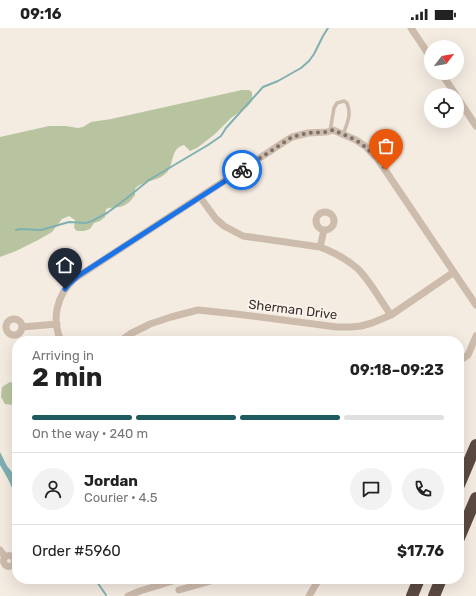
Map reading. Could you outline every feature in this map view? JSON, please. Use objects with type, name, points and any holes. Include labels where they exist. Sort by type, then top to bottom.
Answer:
[{"type":"highway","points":[[464,473],[476,445]]},
{"type":"highway","points":[[464,526],[476,498]]},
{"type":"highway","points":[[412,596],[417,584]]},
{"type":"highway","points":[[435,596],[440,584]]},
{"type":"street","points":[[411,28],[424,48]]},
{"type":"street","points":[[464,108],[476,126]]},
{"type":"street","points":[[60,336],[57,324],[58,306],[61,295],[74,279],[292,137],[308,133],[333,130],[356,140],[377,158],[476,305]]},
{"type":"street","points":[[200,197],[216,219],[224,226],[243,236],[320,247],[345,259],[358,269],[391,315]]},
{"type":"street","points":[[320,247],[324,230]]},
{"type":"street","name":"Sherman Drive","points":[[127,336],[150,324],[198,310],[337,327],[361,326],[391,315],[454,272]]},
{"type":"street","points":[[22,327],[57,324]]},
{"type":"street","points":[[464,358],[468,355],[476,336]]},
{"type":"street","points":[[0,550],[5,557]]},
{"type":"street","points":[[128,596],[163,584]]},
{"type":"street","points":[[180,593],[204,584]]},
{"type":"street","points":[[309,596],[316,584]]},
{"type":"lane","points":[[330,131],[334,108],[337,103],[344,101],[347,103],[350,113],[341,134]]},
{"type":"green space","points":[[242,90],[249,90],[252,92],[252,101],[248,106],[231,118],[215,134],[197,148],[190,151],[184,145],[177,149],[165,175],[138,186],[135,189],[135,195],[126,204],[106,209],[105,217],[94,223],[90,229],[77,231],[74,228],[75,220],[69,216],[62,219],[52,232],[16,251],[0,257],[0,137],[49,126],[78,128],[91,122],[111,119]]},
{"type":"green space","points":[[10,382],[12,383],[12,405],[5,404],[1,397],[2,387]]},
{"type":"water","points":[[0,452],[7,466],[12,472],[12,488],[8,479],[0,465]]},
{"type":"waterway","points":[[16,230],[41,230],[69,222],[86,223],[107,213],[149,180],[221,136],[226,128],[263,87],[278,81],[301,68],[309,61],[328,28]]},
{"type":"waterway","points":[[98,584],[106,595]]},
{"type":"way so far","points":[[242,170],[292,137],[308,133],[327,132],[333,130],[356,140],[371,151],[386,170]]},
{"type":"route","points":[[65,289],[78,276],[242,170]]}]
